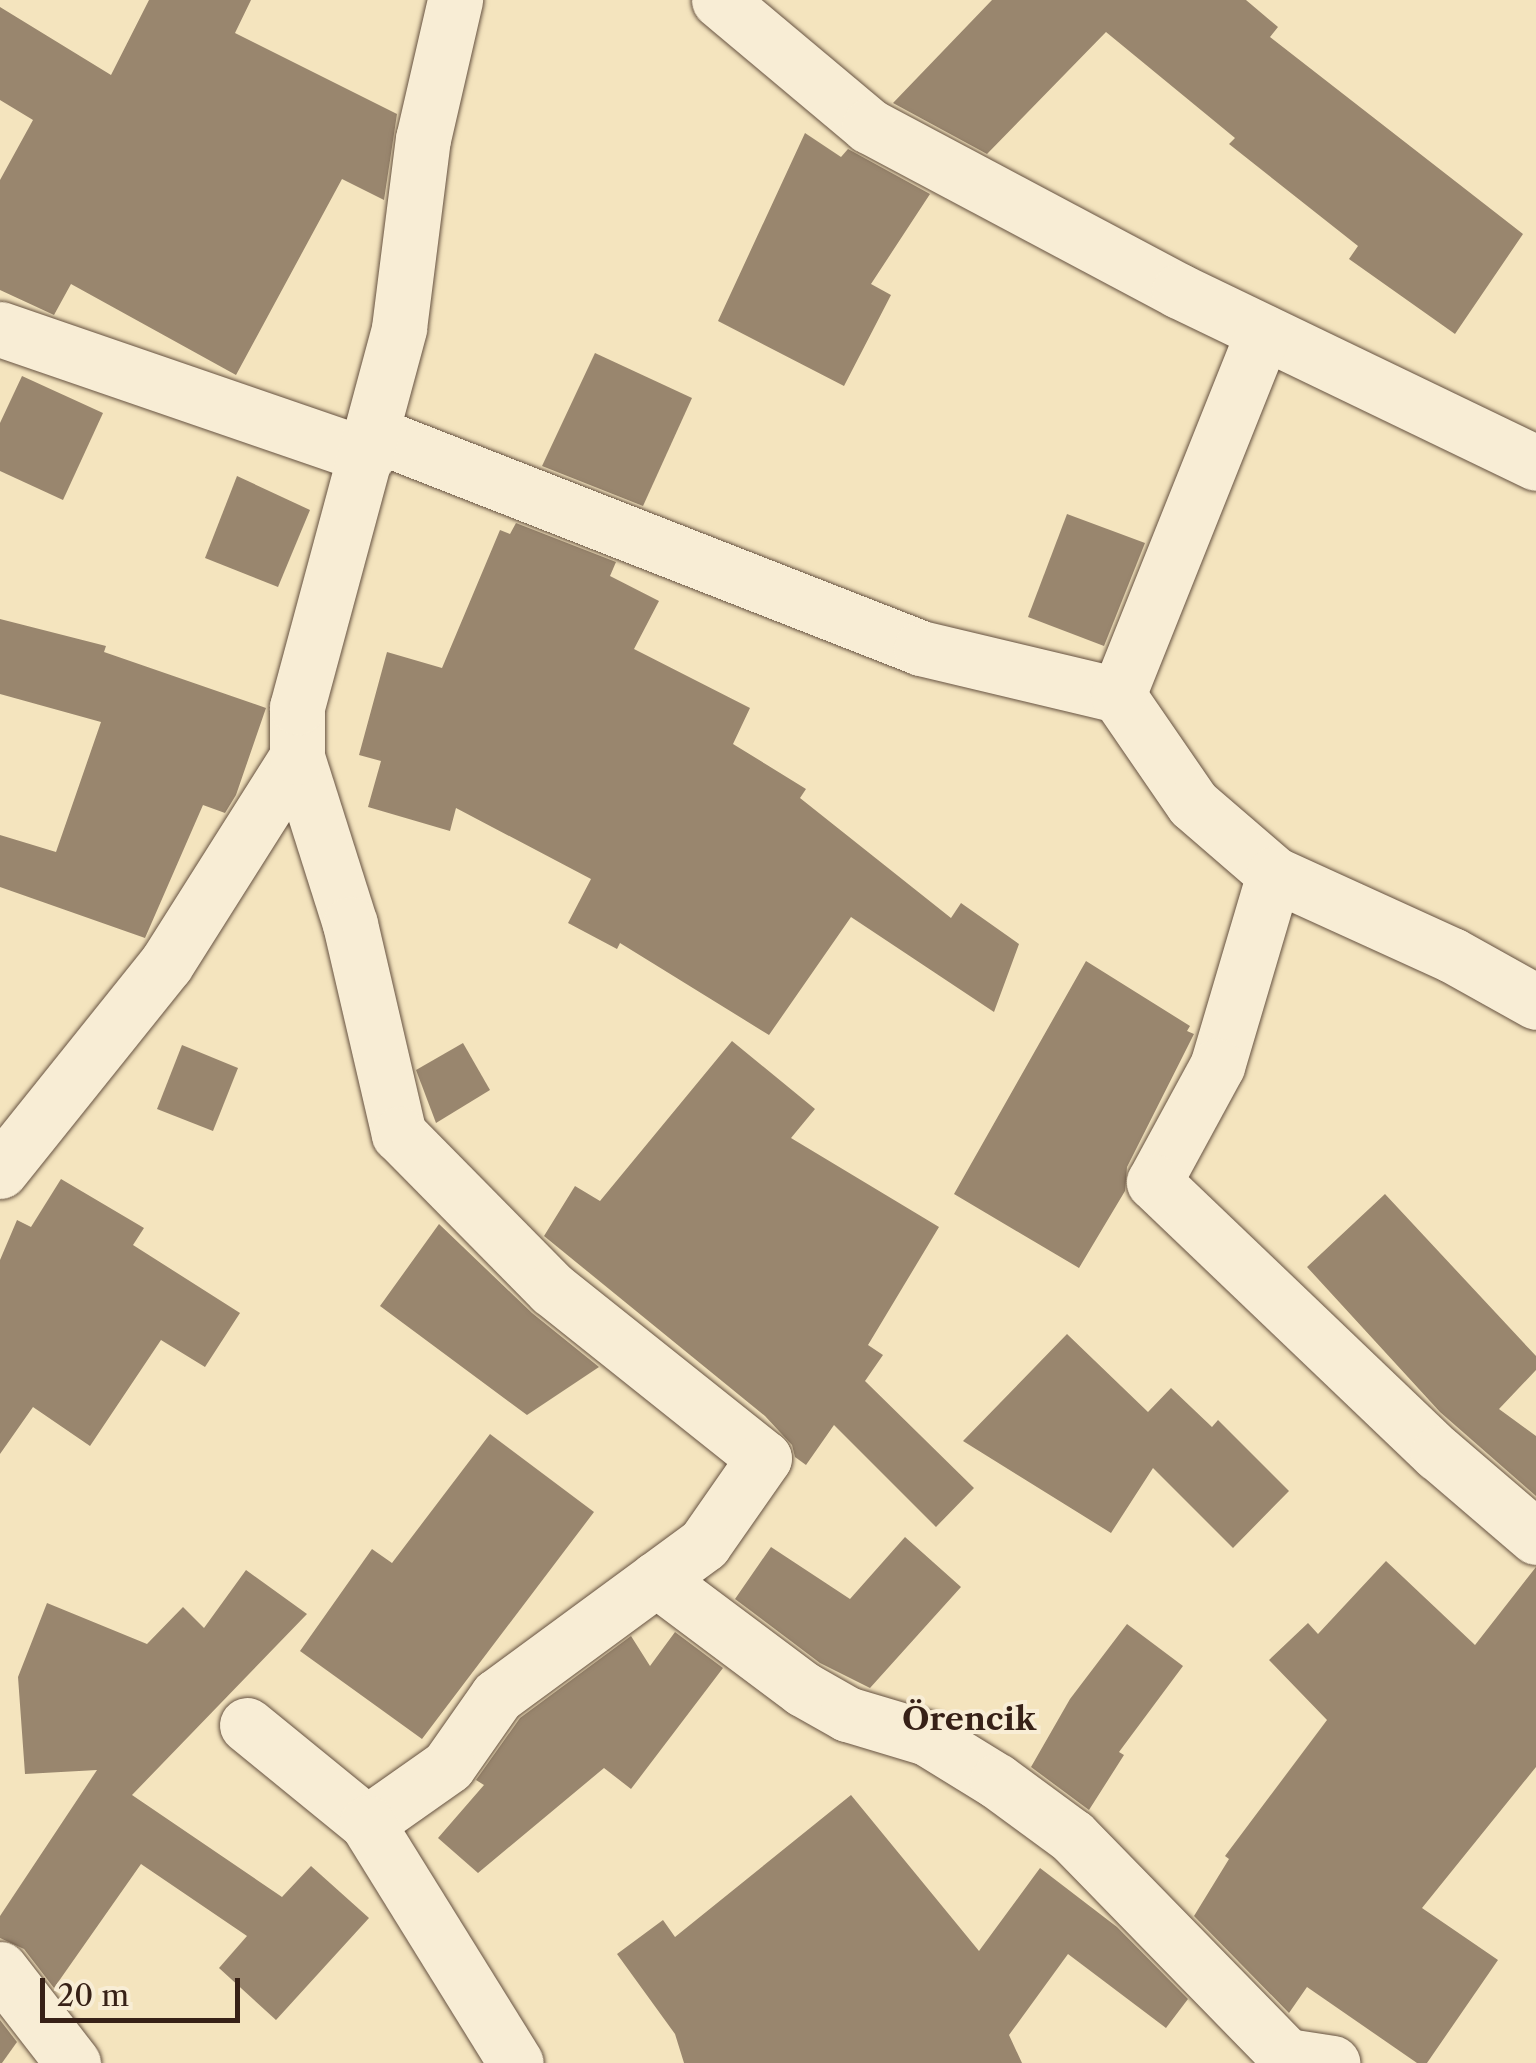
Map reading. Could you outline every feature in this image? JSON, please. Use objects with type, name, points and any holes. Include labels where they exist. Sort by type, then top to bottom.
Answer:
[{"type":"street","points":[[367,1823],[448,1766],[497,1696],[704,1544],[764,1458],[552,1289],[399,1134],[350,924],[298,757],[297,707],[371,445],[398,328],[423,139],[455,0]]},
{"type":"street","points":[[719,0],[869,126],[1262,332],[1536,462]]},
{"type":"street","points":[[0,329],[371,445],[921,648],[1118,695],[1193,804],[1274,874],[1452,954],[1536,1002]]},
{"type":"street","points":[[1118,695],[1262,332]]},
{"type":"street","points":[[0,1171],[166,964],[298,757]]},
{"type":"street","points":[[1274,874],[1217,1066],[1154,1182],[1438,1453],[1536,1537]]},
{"type":"street","points":[[656,1579],[803,1689],[848,1714],[927,1738],[997,1780],[1072,1836],[1287,2056],[1332,2063]]},
{"type":"street","points":[[246,1725],[367,1823],[516,2063]]},
{"type":"street","points":[[0,1969],[73,2063]]},
{"type":"building","points":[[149,0],[251,0],[235,33],[397,114],[384,200],[342,179],[236,375],[71,284],[54,315],[0,290],[0,180],[33,120],[0,100],[0,7],[111,75]]},
{"type":"building","points":[[992,0],[1246,0],[1278,27],[1270,37],[1523,234],[1455,334],[1349,259],[1358,246],[1229,144],[1235,138],[1106,32],[987,154],[893,103]]},
{"type":"building","points":[[805,133],[841,157],[848,149],[930,194],[871,284],[891,295],[844,386],[718,321]]},
{"type":"building","points":[[595,353],[692,398],[643,506],[542,466]]},
{"type":"building","points":[[22,376],[103,413],[63,500],[0,471],[0,423]]},
{"type":"building","points":[[237,476],[310,510],[278,587],[205,558]]},
{"type":"building","points":[[1067,514],[1145,543],[1104,646],[1028,617]]},
{"type":"building","points":[[516,523],[616,562],[610,576],[659,601],[634,649],[750,708],[733,744],[806,789],[800,798],[951,918],[961,903],[1019,944],[994,1012],[851,917],[769,1035],[620,943],[617,949],[568,923],[591,879],[456,808],[450,831],[368,807],[381,761],[359,755],[387,652],[442,668],[500,530],[510,534]]},
{"type":"building","points":[[0,619],[106,646],[104,652],[266,708],[236,795],[225,813],[203,805],[145,938],[0,887],[0,835],[56,852],[101,722],[0,694]]},
{"type":"building","points":[[1086,961],[1190,1026],[1187,1031],[1194,1034],[1127,1167],[1125,1191],[1079,1268],[954,1194]]},
{"type":"building","points":[[732,1041],[815,1109],[791,1138],[939,1227],[868,1345],[883,1355],[865,1381],[974,1488],[936,1527],[834,1425],[806,1465],[795,1457],[792,1445],[765,1416],[544,1236],[575,1186],[600,1201]]},
{"type":"building","points":[[463,1043],[490,1090],[436,1123],[416,1070]]},
{"type":"building","points":[[182,1045],[238,1068],[213,1131],[157,1109]]},
{"type":"building","points":[[61,1179],[144,1228],[133,1245],[240,1313],[205,1367],[161,1340],[90,1446],[33,1407],[0,1454],[0,1260],[17,1220],[31,1227]]},
{"type":"building","points":[[1385,1194],[1536,1356],[1536,1370],[1499,1409],[1536,1436],[1536,1496],[1440,1412],[1307,1267]]},
{"type":"building","points":[[439,1224],[532,1313],[599,1367],[527,1415],[380,1306]]},
{"type":"building","points":[[1067,1334],[1148,1412],[1171,1388],[1212,1427],[1218,1420],[1289,1491],[1233,1548],[1153,1468],[1111,1533],[963,1441]]},
{"type":"building","points":[[490,1434],[594,1512],[422,1739],[300,1651],[372,1549],[392,1563]]},
{"type":"building","points":[[905,1537],[961,1587],[870,1688],[820,1663],[735,1599],[771,1547],[850,1599]]},
{"type":"building","points":[[1386,1561],[1475,1645],[1536,1567],[1536,1767],[1422,1908],[1498,1960],[1427,2063],[1417,2063],[1307,1987],[1289,2013],[1194,1916],[1229,1859],[1225,1856],[1327,1720],[1269,1660],[1308,1623],[1318,1634]]},
{"type":"building","points":[[246,1570],[307,1614],[132,1795],[282,1897],[311,1866],[369,1918],[276,2020],[219,1968],[247,1936],[141,1864],[54,1988],[24,1949],[0,1938],[0,1916],[97,1770],[25,1774],[18,1677],[47,1603],[147,1644],[183,1607],[204,1628]]},
{"type":"building","points":[[1127,1624],[1183,1666],[1119,1752],[1124,1755],[1089,1810],[1031,1767],[1070,1699]]},
{"type":"building","points":[[675,1632],[723,1668],[631,1789],[604,1768],[478,1873],[438,1838],[484,1785],[476,1780],[520,1718],[631,1636],[650,1666]]},
{"type":"building","points":[[851,1795],[979,1951],[1040,1868],[1117,1927],[1188,1999],[1166,2028],[1068,1954],[1009,2035],[1022,2063],[684,2063],[675,2034],[617,1954],[663,1920],[675,1937]]},
{"type":"building","points":[[0,2020],[17,2042],[2,2063],[0,2063]]},
{"type":"district","name":"Örencik","points":[[969,1719]]}]
